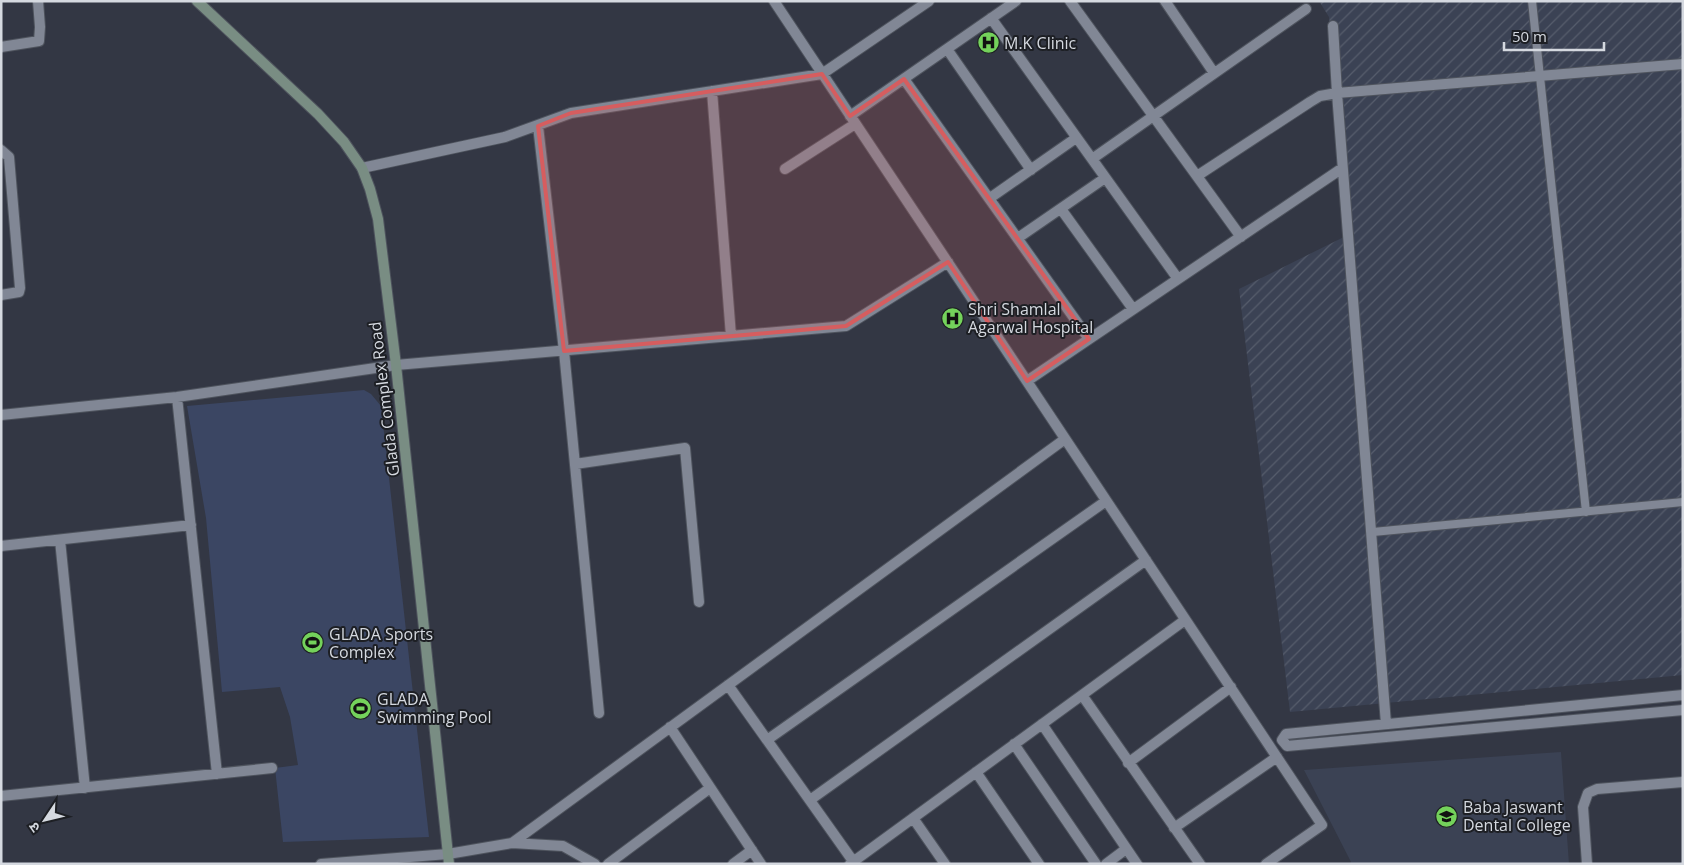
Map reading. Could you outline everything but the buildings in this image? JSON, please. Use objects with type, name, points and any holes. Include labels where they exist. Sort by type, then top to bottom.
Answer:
[{"type":"street","points":[[1,47],[38,41],[40,27],[38,1]]},
{"type":"street","name":"Glada Complex Road","points":[[197,1],[318,114],[344,142],[362,168],[370,189],[378,219],[396,365],[448,859]]},
{"type":"street","points":[[774,1],[1322,825],[1266,864]]},
{"type":"street","points":[[362,168],[505,138],[571,113],[822,74],[929,1]]},
{"type":"street","points":[[785,169],[853,120],[904,79],[1016,1]]},
{"type":"street","points":[[1070,1],[1241,237]]},
{"type":"street","points":[[1165,1],[1214,73]]},
{"type":"street","points":[[1092,159],[1306,9]]},
{"type":"street","points":[[991,18],[1178,280]]},
{"type":"street","points":[[1333,26],[1342,170],[1373,532],[1386,724]]},
{"type":"street","points":[[947,49],[1031,170]]},
{"type":"street","points":[[1197,176],[1320,96],[1683,64]]},
{"type":"street","points":[[904,79],[1089,339]]},
{"type":"street","points":[[712,91],[732,336]]},
{"type":"street","points":[[538,126],[564,350],[599,713]]},
{"type":"street","points":[[990,198],[1076,138]]},
{"type":"street","points":[[1,150],[9,157],[20,288],[19,292],[1,295]]},
{"type":"street","points":[[1027,381],[1342,170]]},
{"type":"street","points":[[1018,238],[1105,178]]},
{"type":"street","points":[[1060,208],[1133,309]]},
{"type":"street","points":[[1,415],[178,397],[396,365],[846,326],[948,262]]},
{"type":"street","points":[[178,397],[218,774]]},
{"type":"street","points":[[512,843],[1065,439]]},
{"type":"street","points":[[575,464],[684,448],[699,602]]},
{"type":"street","points":[[767,740],[1106,501]]},
{"type":"street","points":[[1,546],[191,525]]},
{"type":"street","points":[[60,540],[85,788]]},
{"type":"street","points":[[810,800],[1146,560]]},
{"type":"street","points":[[728,685],[853,863],[1185,620]]},
{"type":"street","points":[[1128,762],[1231,688]]},
{"type":"street","points":[[1082,695],[1200,864]]},
{"type":"street","points":[[1267,742],[1282,740],[1286,734],[1683,695]]},
{"type":"street","points":[[1282,740],[1288,746],[1683,710]]},
{"type":"street","points":[[1042,724],[1137,864]]},
{"type":"street","points":[[670,727],[761,864]]},
{"type":"street","points":[[1014,744],[1096,864]]},
{"type":"street","points":[[1174,828],[1277,757]]},
{"type":"street","points":[[1,796],[272,768]]},
{"type":"street","points":[[976,772],[1039,864]]},
{"type":"street","points":[[1587,864],[1583,807],[1588,793],[1597,789],[1683,782]]},
{"type":"street","points":[[608,864],[710,788]]},
{"type":"street","points":[[913,818],[945,864]]},
{"type":"street","points":[[321,864],[448,859],[512,843],[563,846],[596,864]]},
{"type":"street","points":[[1106,864],[1126,849]]},
{"type":"street","points":[[733,864],[752,850]]},
{"type":"lane","points":[[1532,1],[1586,512]]},
{"type":"lane","points":[[1373,532],[1683,502]]},
{"type":"highlighted area","points":[[822,74],[850,116],[904,79],[1089,339],[1027,381],[948,262],[846,326],[564,351],[538,126],[571,113]]},
{"type":"shaded area","points":[[1319,1],[1683,1],[1683,675],[1290,712],[1239,289],[1352,233],[1329,17]]},
{"type":"shaded area","name":"GLADA Sports Complex","points":[[364,390],[371,394],[381,406],[429,837],[283,842],[275,768],[298,765],[290,717],[280,687],[222,692],[206,518],[187,406]]},
{"type":"shaded area","name":"Baba Jaswant Dental College","points":[[1561,752],[1569,864],[1350,864],[1351,862],[1304,770]]},
{"type":"place","name":"M.K Clinic","points":[[988,43]]},
{"type":"place","name":"Shri Shamlal Agarwal Hospital","points":[[952,318]]},
{"type":"place","name":"GLADA Sports Complex","points":[[313,643]]},
{"type":"place","name":"GLADA Swimming Pool","points":[[361,708]]},
{"type":"place","name":"Baba Jaswant Dental College","points":[[1447,816]]}]
